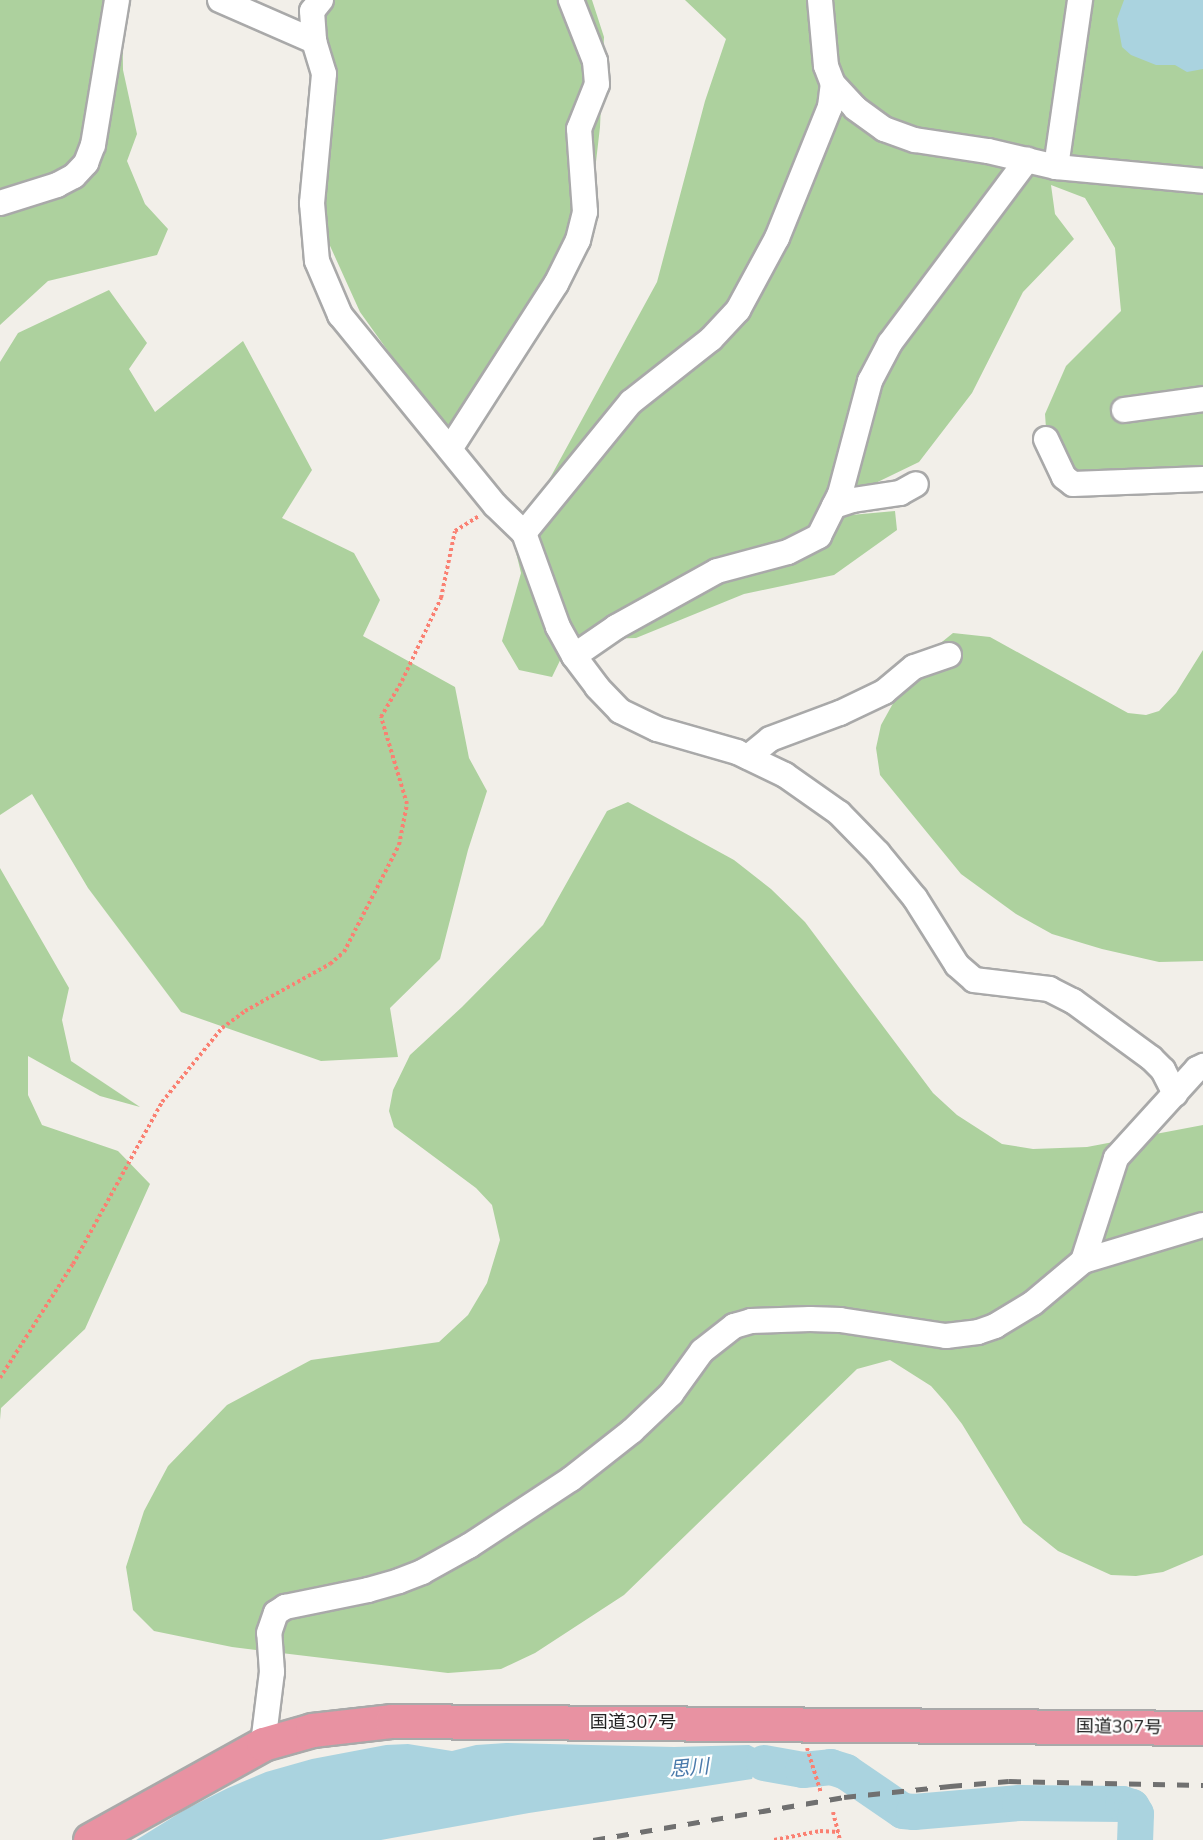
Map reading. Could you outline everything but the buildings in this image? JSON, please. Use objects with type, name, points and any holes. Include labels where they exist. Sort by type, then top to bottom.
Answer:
[{"type":"highway","name":"国道307号","points":[[90,1840],[263,1744],[312,1730],[392,1721],[1203,1728]]},
{"type":"street","points":[[0,203],[57,185],[74,176],[86,163],[93,145],[117,0]]},
{"type":"street","points":[[220,0],[314,41]]},
{"type":"street","points":[[321,0],[312,10],[314,41],[324,74],[312,203],[317,261],[340,315],[495,505],[525,533],[558,627],[574,656],[597,687],[620,711],[657,729],[748,757],[785,775],[839,813],[878,853],[915,898],[957,965],[974,980],[1049,989],[1073,1001],[1151,1058],[1163,1070],[1175,1094]]},
{"type":"street","points":[[450,449],[556,284],[578,240],[585,212],[579,129],[597,84],[595,61],[571,0]]},
{"type":"street","points":[[820,0],[826,66],[833,84],[855,108],[884,129],[915,140],[988,151],[1056,167],[1203,181]]},
{"type":"street","points":[[1056,167],[1080,0]]},
{"type":"street","points":[[525,533],[632,402],[711,339],[738,310],[777,238],[791,205],[830,107],[833,84]]},
{"type":"street","points":[[574,656],[616,627],[717,571],[788,552],[819,536],[840,494],[870,381],[890,343],[1027,160]]},
{"type":"street","points":[[1124,410],[1203,399]]},
{"type":"street","points":[[1046,439],[1064,477],[1073,484],[1203,479]]},
{"type":"street","points":[[834,506],[853,500],[900,493],[916,484]]},
{"type":"street","points":[[748,757],[770,739],[840,713],[884,692],[914,667],[949,655]]},
{"type":"street","points":[[1083,1261],[1116,1158],[1197,1069],[1203,1066]]},
{"type":"street","points":[[1175,1094],[1203,1087]]},
{"type":"street","points":[[263,1744],[272,1672],[269,1633],[276,1613],[285,1607],[369,1590],[399,1581],[422,1572],[469,1546],[571,1479],[632,1431],[671,1394],[702,1351],[734,1326],[751,1321],[775,1319],[840,1320],[946,1336],[963,1335],[996,1326],[1033,1303],[1083,1261],[1203,1225]]},
{"type":"path","points":[[0,1378],[73,1264],[162,1102],[222,1028],[245,1011],[330,964],[344,952],[399,845],[407,804],[381,717],[402,681],[441,598],[455,531],[495,505]]},
{"type":"path","points":[[808,1751],[821,1793]]},
{"type":"path","points":[[833,1812],[840,1840]]},
{"type":"path","points":[[774,1840],[820,1831],[839,1832]]},
{"type":"green space","points":[[0,0],[122,0],[123,70],[137,134],[127,161],[145,204],[168,229],[157,255],[48,281],[0,325]]},
{"type":"green space","points":[[322,0],[592,0],[604,37],[600,127],[587,240],[460,439],[436,418],[360,312],[326,237],[321,153],[333,65],[321,15]]},
{"type":"green space","points":[[685,0],[1151,0],[1203,65],[1203,489],[1082,495],[1048,457],[1045,414],[1066,366],[1121,311],[1115,248],[1085,198],[1051,185],[1055,214],[1074,239],[1023,292],[972,393],[919,462],[857,492],[851,515],[895,511],[897,530],[834,575],[744,594],[636,638],[570,640],[552,677],[519,670],[502,641],[521,573],[514,544],[657,282],[705,101],[726,39]]},
{"type":"green space","points":[[109,290],[147,343],[129,369],[155,412],[243,341],[312,470],[282,518],[354,553],[380,600],[363,636],[455,687],[469,758],[487,791],[468,850],[440,959],[390,1008],[398,1057],[321,1061],[181,1012],[88,888],[32,794],[0,815],[0,362],[18,333]]},
{"type":"green space","points":[[953,633],[990,637],[1128,713],[1146,715],[1159,711],[1176,693],[1203,650],[1203,961],[1159,962],[1102,949],[1052,934],[1016,914],[961,874],[880,775],[876,748],[881,725],[896,698],[937,646]]},
{"type":"green space","points":[[628,802],[734,860],[771,889],[805,922],[933,1093],[957,1115],[1002,1144],[1033,1149],[1087,1147],[1203,1125],[1203,1555],[1163,1572],[1136,1576],[1111,1575],[1058,1551],[1023,1523],[962,1424],[946,1403],[931,1386],[890,1360],[857,1369],[624,1595],[535,1653],[501,1669],[448,1673],[232,1647],[154,1631],[133,1610],[126,1567],[144,1511],[168,1466],[227,1405],[311,1360],[439,1342],[468,1315],[487,1283],[500,1240],[492,1205],[476,1188],[394,1127],[389,1111],[393,1090],[410,1055],[462,1007],[543,925],[607,811]]},
{"type":"green space","points":[[0,868],[69,988],[62,1020],[71,1061],[140,1107],[100,1096],[28,1056],[28,1095],[42,1125],[118,1151],[150,1184],[85,1329],[1,1408],[0,1420]]},
{"type":"water","points":[[1124,0],[1203,0],[1203,69],[1187,72],[1175,65],[1156,65],[1131,55],[1122,47],[1117,19]]},
{"type":"water","points":[[506,1743],[674,1747],[749,1745],[755,1748],[756,1760],[773,1757],[800,1761],[802,1767],[810,1767],[812,1771],[804,1774],[756,1767],[752,1779],[529,1813],[381,1840],[136,1840],[186,1809],[228,1788],[266,1772],[312,1759],[386,1745],[408,1744],[452,1751],[476,1745]]},
{"type":"waterway","name":"思川","points":[[764,1763],[803,1770],[831,1767],[846,1772],[903,1811],[1020,1803],[1123,1804],[1132,1807],[1136,1814],[1135,1840]]},
{"type":"railway","points":[[593,1840],[844,1797],[950,1786],[1009,1781],[1203,1785]]}]
